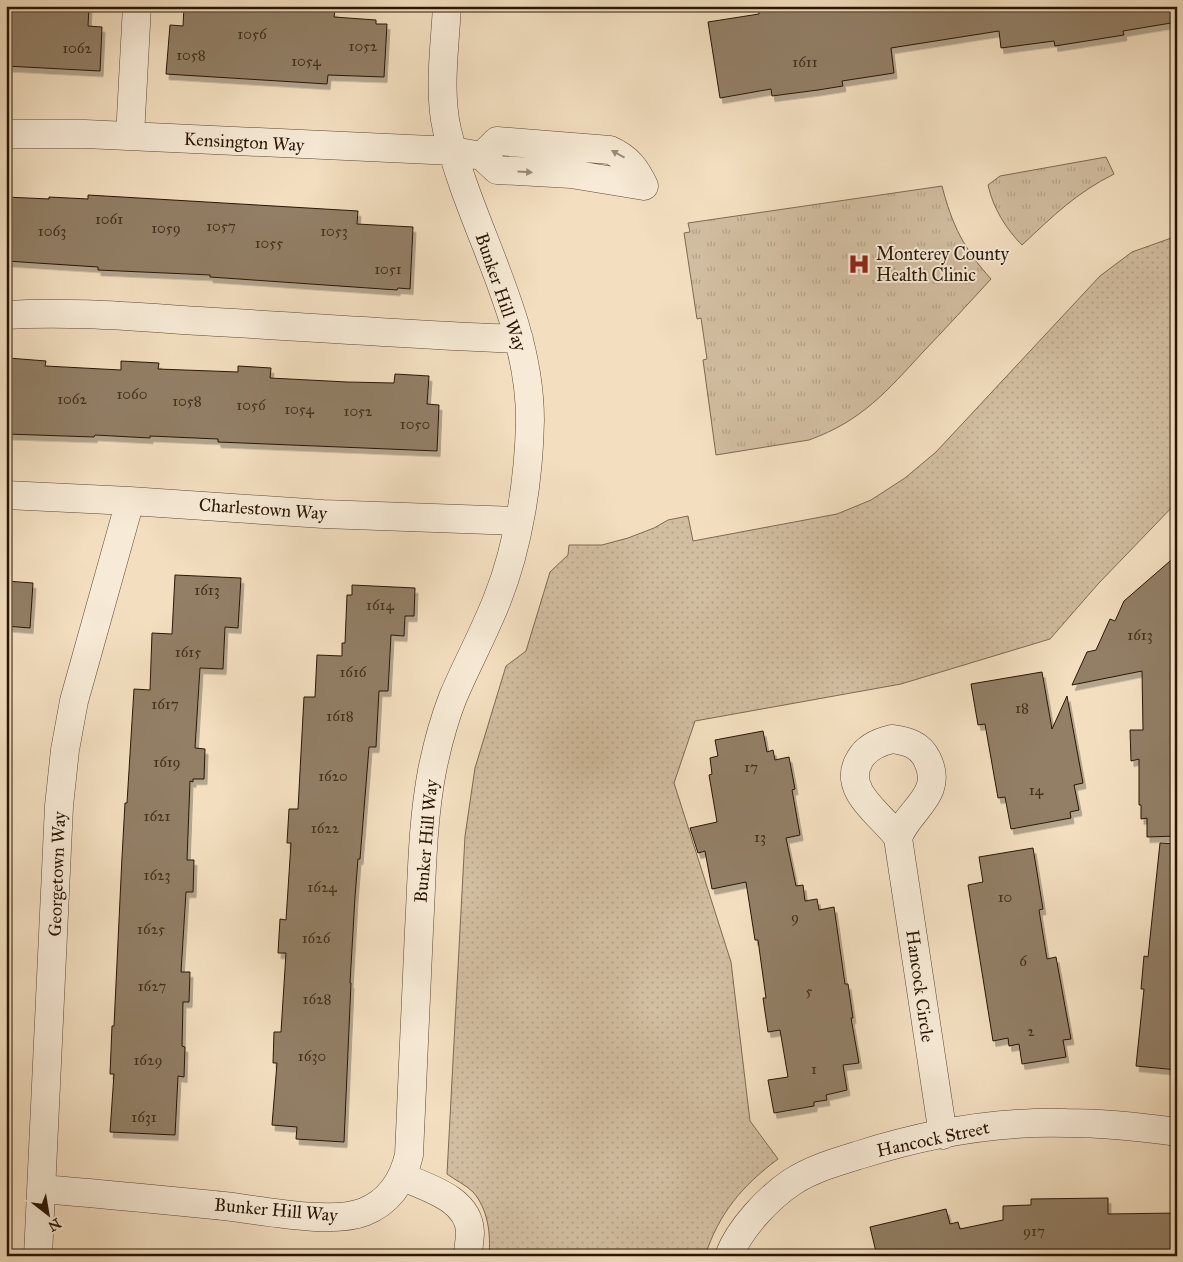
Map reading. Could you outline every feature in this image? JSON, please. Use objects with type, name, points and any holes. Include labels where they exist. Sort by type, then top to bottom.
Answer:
[{"type":"street","points":[[130,136],[137,6]]},
{"type":"street","name":"Bunker Hill Way","points":[[42,1189],[299,1215],[347,1216],[370,1209],[387,1198],[403,1177],[409,1155],[424,827],[432,770],[453,698],[499,596],[519,521],[528,458],[530,418],[525,370],[519,339],[507,300],[464,187],[446,127],[443,89],[447,6]]},
{"type":"street","name":"Kensington Way","points":[[6,134],[130,136],[453,151],[482,156],[497,170],[571,174],[644,186],[630,162],[622,155],[610,150],[497,141],[482,156]]},
{"type":"street","points":[[6,315],[78,314],[433,336],[519,339]]},
{"type":"street","name":"Charlestown Way","points":[[6,495],[323,514],[519,521]]},
{"type":"street","name":"Georgetown Way","points":[[38,1256],[59,806],[65,750],[74,701],[130,501]]},
{"type":"street","name":"Hancock Circle","points":[[898,838],[943,1134]]},
{"type":"street","name":"Hancock Street","points":[[728,1256],[748,1224],[792,1182],[811,1172],[881,1148],[943,1134],[1000,1125],[1067,1122],[1177,1132]]},
{"type":"street","points":[[403,1177],[440,1193],[458,1206],[464,1213],[470,1231],[468,1256]]},
{"type":"green space","points":[[1106,157],[1114,174],[1076,197],[1022,245],[1001,218],[993,202],[988,185],[1000,176]]},
{"type":"green space","points":[[942,186],[950,213],[960,236],[973,257],[991,279],[885,392],[844,424],[809,440],[716,455],[703,360],[707,359],[701,318],[697,319],[684,233],[690,232],[688,223]]},
{"type":"green space","points":[[1177,236],[1177,502],[1098,584],[1050,639],[901,684],[695,721],[674,783],[731,962],[750,1121],[778,1159],[753,1180],[733,1202],[717,1226],[705,1256],[489,1256],[489,1231],[482,1206],[473,1192],[447,1174],[465,836],[475,768],[506,666],[526,651],[550,572],[568,555],[569,545],[602,545],[628,538],[654,528],[668,520],[688,516],[693,541],[837,514],[871,500],[905,478],[936,452],[1100,276],[1132,252]]},
{"type":"building","points":[[6,6],[89,6],[88,26],[102,27],[100,71],[6,66]]},
{"type":"building","points":[[184,6],[243,6],[335,11],[334,17],[376,20],[376,24],[387,24],[384,77],[328,75],[327,84],[166,74],[170,25],[183,26]]},
{"type":"building","points":[[758,6],[1177,6],[1177,22],[1123,31],[1124,35],[1055,46],[1054,41],[1001,48],[999,31],[891,48],[894,73],[842,81],[843,86],[818,90],[772,96],[771,89],[720,98],[708,22],[759,14]]},
{"type":"building","points":[[88,195],[358,211],[357,224],[413,227],[410,289],[398,288],[397,290],[210,277],[210,275],[98,270],[98,267],[6,261],[6,197],[88,199]]},
{"type":"building","points":[[8,358],[46,361],[45,366],[121,370],[121,361],[159,363],[158,369],[238,372],[238,366],[271,368],[270,378],[347,382],[394,383],[395,374],[429,376],[427,404],[439,405],[437,451],[218,442],[218,439],[150,436],[150,438],[6,434]]},
{"type":"building","points":[[1177,555],[1177,836],[1147,837],[1147,818],[1141,819],[1141,805],[1139,805],[1139,759],[1131,761],[1130,730],[1143,730],[1142,671],[1072,685],[1087,652],[1096,650],[1110,619],[1115,621],[1124,601]]},
{"type":"building","points":[[175,575],[241,578],[238,628],[225,627],[223,669],[200,668],[195,748],[205,749],[204,779],[193,779],[193,782],[190,781],[187,860],[194,860],[193,892],[186,892],[181,972],[190,972],[189,1002],[183,1002],[182,1046],[185,1047],[184,1077],[178,1076],[175,1135],[110,1132],[114,1074],[110,1074],[112,1026],[114,1026],[125,803],[127,803],[134,689],[150,690],[152,633],[172,634]]},
{"type":"building","points":[[6,581],[33,583],[30,628],[6,626]]},
{"type":"building","points":[[352,585],[415,588],[414,616],[405,616],[404,636],[391,635],[388,691],[379,691],[376,747],[369,747],[355,897],[344,1142],[296,1139],[297,1127],[272,1125],[277,1063],[273,1063],[274,1032],[281,1032],[286,953],[278,953],[280,919],[286,920],[291,843],[287,843],[289,809],[298,809],[304,697],[315,697],[317,655],[342,656],[342,643],[345,643],[347,595],[352,595]]},
{"type":"building","points":[[1042,672],[1052,729],[1067,696],[1083,783],[1074,785],[1079,810],[1070,812],[1071,818],[1011,829],[1005,797],[998,798],[985,724],[978,725],[971,684]]},
{"type":"building","points":[[763,731],[767,752],[773,750],[775,760],[789,757],[795,789],[792,790],[800,835],[786,838],[796,886],[803,885],[805,901],[817,899],[819,910],[834,907],[845,984],[848,984],[853,1018],[851,1018],[859,1063],[843,1065],[847,1090],[826,1095],[827,1100],[814,1102],[814,1106],[774,1113],[768,1080],[788,1077],[780,1030],[768,1032],[763,998],[766,998],[758,940],[755,940],[746,882],[712,889],[705,851],[698,853],[690,828],[717,822],[709,775],[712,774],[710,758],[718,756],[715,740]]},
{"type":"building","points":[[1160,843],[1177,844],[1177,1070],[1136,1066],[1144,989],[1141,989],[1144,956],[1148,957]]},
{"type":"building","points":[[1033,848],[1043,909],[1039,910],[1047,959],[1056,957],[1071,1039],[1063,1040],[1066,1057],[1022,1064],[1019,1044],[1009,1046],[1008,1038],[993,1041],[968,885],[983,882],[979,857]]},
{"type":"building","points":[[1108,1198],[1108,1214],[1177,1213],[1177,1256],[877,1256],[870,1227],[946,1209],[950,1224],[958,1222],[960,1229],[1003,1220],[1003,1206],[1031,1205],[1031,1199]]},
{"type":"place","name":"Monterey County Health Clinic","points":[[859,264]]}]
